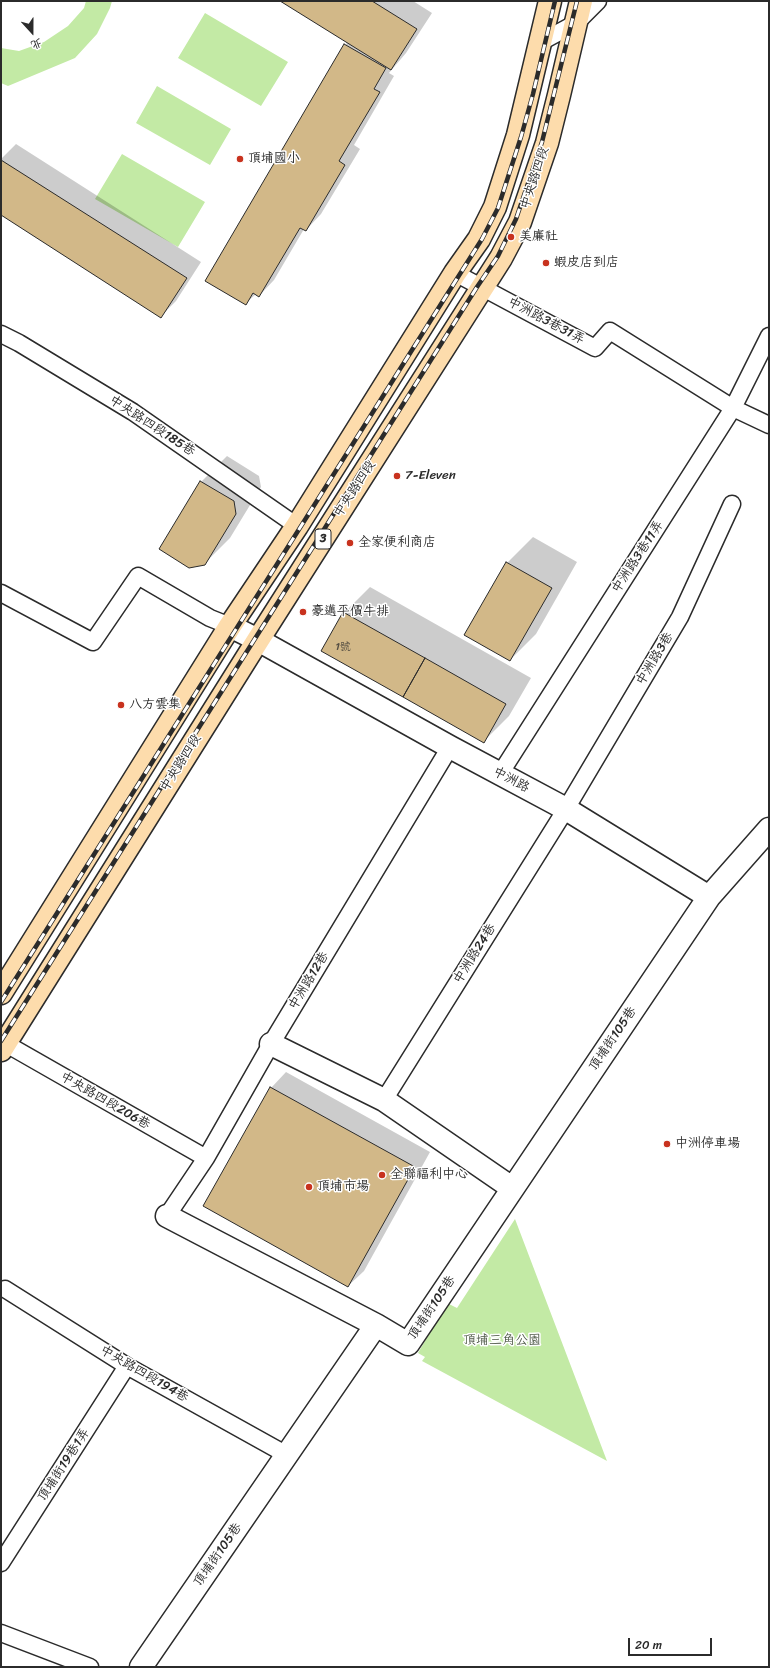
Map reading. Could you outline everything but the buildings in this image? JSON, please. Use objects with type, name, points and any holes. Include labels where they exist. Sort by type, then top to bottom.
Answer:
[{"type":"main road","name":"3","points":[[1,993],[230,626],[297,526],[455,272],[479,238],[495,207],[518,135],[550,1]]},
{"type":"main road","name":"中央路四段","points":[[2,1045],[258,640],[484,287],[520,222],[546,143],[581,1]]},
{"type":"street","name":"中洲路","points":[[230,626],[566,809],[709,897]]},
{"type":"street","points":[[709,897],[769,829]]},
{"type":"street","name":"頂埔街105巷","points":[[141,1667],[376,1325],[408,1344],[709,897]]},
{"type":"street","points":[[271,1044],[384,1100],[512,1188]]},
{"type":"street","points":[[167,1216],[376,1325]]},
{"type":"lane","points":[[540,42],[576,23],[598,1]]},
{"type":"lane","name":"中洲路3巷31弄","points":[[455,272],[595,348],[610,331],[733,408]]},
{"type":"lane","name":"中央路四段185巷","points":[[1,334],[20,343],[133,412],[297,526]]},
{"type":"lane","name":"中洲路3巷11弄","points":[[500,774],[733,408],[769,336]]},
{"type":"lane","points":[[733,408],[769,425]]},
{"type":"lane","name":"中洲路3巷","points":[[566,809],[680,617],[732,504]]},
{"type":"lane","points":[[1,593],[93,642],[138,576],[210,618],[230,626]]},
{"type":"lane","name":"中洲路12巷","points":[[167,1216],[206,1158],[271,1044],[450,747]]},
{"type":"lane","name":"中洲路24巷","points":[[384,1100],[566,809]]},
{"type":"lane","name":"中央路四段206巷","points":[[2,1045],[206,1158]]},
{"type":"lane","name":"中央路四段194巷","points":[[5,1289],[128,1366],[287,1455]]},
{"type":"lane","name":"頂埔街19巷1弄","points":[[1,1563],[128,1366]]},
{"type":"lane","points":[[1,1633],[90,1667]]},
{"type":"green space","points":[[86,1],[112,1],[97,34],[75,58],[8,86],[1,83],[1,48],[19,51],[44,42],[68,26],[84,8]]},
{"type":"green space","points":[[205,13],[288,62],[261,106],[178,58]]},
{"type":"green space","points":[[157,86],[231,129],[210,165],[136,123]]},
{"type":"green space","points":[[122,154],[205,202],[178,247],[95,199]]},
{"type":"green space","name":"頂埔三角公園","points":[[515,1219],[607,1461],[422,1361],[425,1357],[418,1353],[447,1303],[457,1308]]},
{"type":"railway","points":[[1,1002],[482,239],[498,208],[521,137],[533,94],[555,1]]},
{"type":"railway","points":[[1,1041],[498,256],[516,219],[542,142],[577,1]]},
{"type":"place","name":"頂埔國小","points":[[240,159]]},
{"type":"place","name":"美廉社","points":[[511,237]]},
{"type":"place","name":"蝦皮店到店","points":[[546,263]]},
{"type":"place","name":"7-Eleven","points":[[397,476]]},
{"type":"place","name":"全家便利商店","points":[[350,543]]},
{"type":"place","name":"豪邁平價牛排","points":[[303,612]]},
{"type":"place","name":"八方雲集","points":[[121,705]]},
{"type":"place","name":"中洲停車場","points":[[667,1144]]},
{"type":"place","name":"全聯福利中心","points":[[382,1175]]},
{"type":"place","name":"頂埔市場","points":[[309,1187]]}]
